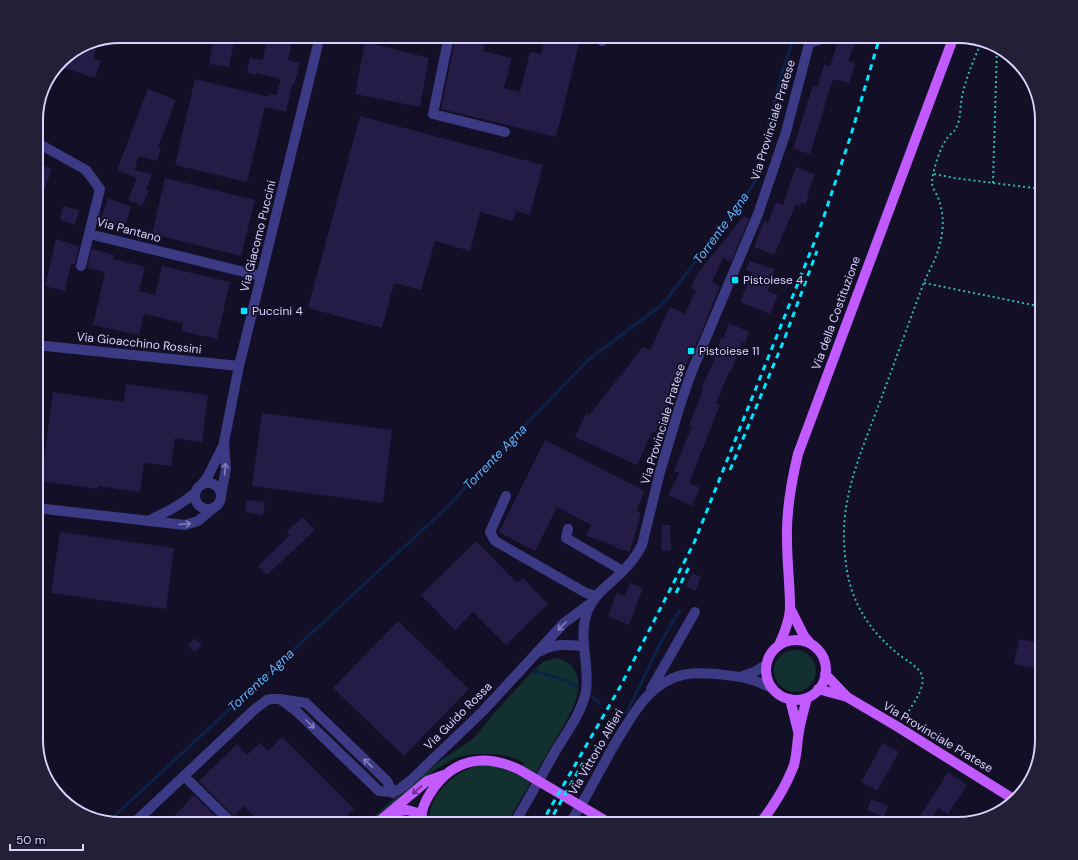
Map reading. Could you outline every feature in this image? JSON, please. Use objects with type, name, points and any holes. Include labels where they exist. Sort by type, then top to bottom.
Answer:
[{"type":"main road","name":"Via della Costituzione","points":[[790,608],[787,512],[791,482],[798,454],[951,43]]},
{"type":"main road","points":[[790,608],[804,636],[820,652],[826,668],[825,674],[818,689],[807,698],[796,700],[790,699],[777,693],[768,681],[766,673],[766,665],[770,654],[779,645],[786,642],[795,640],[811,644]]},
{"type":"main road","points":[[779,645],[787,624],[790,608]]},
{"type":"main road","name":"Via Provinciale Pratese","points":[[825,674],[847,697]]},
{"type":"main road","name":"Via Provinciale Pratese","points":[[818,689],[847,697],[1009,797]]},
{"type":"main road","points":[[798,733],[807,698]]},
{"type":"main road","points":[[764,817],[774,804],[790,773],[794,764],[798,746],[798,733],[790,699]]},
{"type":"main road","points":[[385,817],[427,781],[444,775],[454,768],[473,761],[484,759],[507,764],[520,770],[599,817]]},
{"type":"main road","points":[[422,817],[429,794],[444,775]]},
{"type":"main road","points":[[391,812],[408,810],[418,817]]},
{"type":"street","name":"Via Giacomo Puccini","points":[[148,521],[175,508],[199,488],[207,478],[224,442],[239,366],[318,43]]},
{"type":"street","points":[[448,43],[433,114],[505,132]]},
{"type":"street","name":"Via Provinciale Pratese","points":[[518,817],[584,698],[587,678],[582,630],[584,620],[593,600],[623,571],[637,554],[642,545],[660,472],[681,402],[692,371],[758,214],[786,132],[809,43]]},
{"type":"street","name":"Via Pantano","points":[[43,146],[86,170],[100,189],[89,234],[261,276]]},
{"type":"street","points":[[81,266],[89,234]]},
{"type":"street","name":"Via Gioacchino Rossini","points":[[43,346],[239,366]]},
{"type":"street","name":"Via Giacomo Puccini","points":[[221,495],[226,469],[224,442]]},
{"type":"street","points":[[43,509],[185,525],[198,521],[206,516],[216,506],[219,503],[221,495],[220,491],[214,485],[206,484],[199,488],[196,500],[200,507],[208,509],[216,506]]},
{"type":"street","points":[[506,496],[490,532],[495,540],[586,594],[593,600]]},
{"type":"street","points":[[568,529],[566,538],[623,571]]},
{"type":"street","name":"Via Guido Rossa","points":[[184,776],[255,709],[267,700],[280,699],[296,711],[379,791],[393,793],[399,790],[437,756],[483,711],[564,623],[593,600]]},
{"type":"street","name":"Via Vittorio Alfieri","points":[[573,817],[607,756],[648,694],[695,612]]},
{"type":"street","name":"Via Guido Rossa","points":[[537,653],[555,646],[584,646]]},
{"type":"street","name":"Via Vittorio Alfieri","points":[[740,676],[754,672],[766,665]]},
{"type":"street","name":"Via Vittorio Alfieri","points":[[648,694],[671,678],[696,673],[740,676],[755,680],[772,688]]},
{"type":"street","points":[[140,817],[184,776],[226,817]]},
{"type":"path","points":[[898,727],[923,685],[922,674],[917,668],[891,648],[865,618],[855,600],[845,564],[844,530],[846,508],[853,476],[924,283],[939,248],[944,224],[942,209],[932,184],[934,174],[941,147],[948,137],[955,131],[958,124],[961,99],[966,77],[980,47]]},
{"type":"path","points":[[993,183],[997,54]]},
{"type":"path","points":[[934,174],[1035,188]]},
{"type":"path","points":[[924,283],[1035,305]]},
{"type":"green space","points":[[791,650],[799,650],[807,653],[813,659],[816,671],[813,683],[807,689],[799,692],[791,692],[783,689],[777,683],[774,675],[774,667],[777,659],[783,653]]},
{"type":"green space","points":[[556,658],[567,662],[577,675],[579,686],[578,692],[571,711],[564,724],[510,817],[430,817],[433,802],[439,792],[457,775],[468,769],[490,765],[504,768],[517,775],[524,763],[509,756],[476,754],[459,757],[438,768],[378,817],[375,817],[440,761],[474,738],[495,712],[543,662]]},
{"type":"building","points":[[213,43],[234,43],[229,67],[209,64]]},
{"type":"building","points":[[266,43],[292,43],[288,60],[300,63],[294,85],[292,85],[286,112],[265,107],[247,182],[175,165],[195,79],[269,97],[270,94],[276,95],[281,79],[256,73],[256,75],[247,73],[250,58],[263,60]]},
{"type":"building","points":[[365,43],[429,58],[420,107],[355,94]]},
{"type":"building","points":[[455,43],[485,43],[483,51],[512,58],[504,88],[520,92],[530,52],[541,54],[544,43],[579,43],[556,137],[441,109]]},
{"type":"building","points":[[831,43],[855,43],[848,61],[855,63],[849,83],[833,79],[810,154],[793,149],[813,85],[818,86],[824,65],[830,66],[837,45]]},
{"type":"building","points":[[94,48],[96,49],[93,59],[101,61],[95,78],[64,68],[77,56]]},
{"type":"building","points":[[148,89],[176,100],[158,148],[161,149],[157,161],[138,156],[135,170],[152,174],[146,190],[149,191],[142,206],[128,200],[137,178],[117,170]]},
{"type":"building","points":[[360,116],[543,165],[530,215],[516,211],[513,221],[480,212],[470,251],[435,241],[421,290],[394,283],[382,328],[308,308]]},
{"type":"building","points":[[43,166],[52,169],[43,194]]},
{"type":"building","points":[[796,167],[815,174],[807,195],[809,196],[806,204],[801,203],[800,206],[796,204],[774,255],[754,247],[764,221],[768,223],[776,202],[783,205]]},
{"type":"building","points":[[165,178],[255,200],[241,256],[152,234]]},
{"type":"building","points":[[108,198],[131,207],[124,228],[100,220]]},
{"type":"building","points":[[63,206],[79,210],[75,225],[60,220]]},
{"type":"building","points":[[744,216],[749,219],[731,262],[723,258],[712,282],[720,286],[702,331],[655,433],[652,432],[637,465],[575,437],[586,413],[589,415],[643,347],[650,350],[670,307],[685,314],[696,290],[691,288],[697,274]]},
{"type":"building","points":[[56,239],[79,246],[75,264],[71,264],[65,291],[45,286]]},
{"type":"building","points":[[92,249],[114,255],[113,259],[145,267],[139,291],[155,295],[162,266],[230,282],[217,339],[181,331],[183,323],[144,314],[139,335],[93,325],[105,272],[87,268]]},
{"type":"building","points":[[749,261],[774,269],[768,291],[778,295],[770,314],[740,302],[752,272],[746,270]]},
{"type":"building","points":[[729,323],[749,332],[745,343],[742,342],[731,372],[729,372],[716,403],[720,405],[689,483],[700,488],[692,506],[668,495],[679,473],[674,471],[692,426],[689,425],[703,390],[701,389],[712,365],[721,338],[723,339]]},
{"type":"building","points":[[126,384],[208,395],[202,442],[175,438],[171,466],[144,463],[140,492],[98,486],[98,489],[43,481],[43,466],[53,392],[124,402]]},
{"type":"building","points":[[262,413],[392,430],[383,503],[252,486]]},
{"type":"building","points":[[545,440],[645,491],[636,511],[641,512],[630,552],[615,548],[616,546],[586,536],[591,525],[557,507],[535,551],[499,532]]},
{"type":"building","points":[[247,500],[265,502],[263,515],[245,512]]},
{"type":"building","points":[[303,517],[315,530],[267,575],[258,566],[290,535],[287,531]]},
{"type":"building","points":[[662,525],[670,525],[671,550],[661,551]]},
{"type":"building","points":[[60,532],[174,548],[166,609],[51,593]]},
{"type":"building","points":[[476,541],[517,583],[523,578],[548,604],[506,645],[473,612],[455,630],[421,595]]},
{"type":"building","points":[[692,573],[701,577],[695,591],[686,586]]},
{"type":"building","points":[[630,583],[643,588],[629,625],[608,616],[617,593],[625,596]]},
{"type":"building","points":[[398,621],[469,689],[404,756],[333,688]]},
{"type":"building","points":[[195,638],[202,645],[194,652],[188,645]]},
{"type":"building","points":[[1019,639],[1035,642],[1034,668],[1014,664]]},
{"type":"building","points":[[282,737],[354,809],[346,817],[255,817],[244,806],[234,816],[199,781],[237,744],[247,755],[260,743],[268,751]]},
{"type":"building","points":[[883,743],[899,752],[877,791],[861,782]]},
{"type":"building","points":[[948,772],[967,785],[948,814],[938,808],[932,817],[919,817]]},
{"type":"building","points":[[194,795],[217,817],[174,817]]},
{"type":"building","points":[[871,799],[888,806],[884,817],[867,810]]},
{"type":"waterway","name":"Torrente Agna","points":[[114,817],[444,510],[588,360],[663,304],[730,220],[755,181],[780,79],[792,43]]},
{"type":"waterway","points":[[616,712],[622,715],[627,712],[660,644],[679,611]]},
{"type":"waterway","points":[[534,671],[565,680],[577,687]]},
{"type":"waterway","points":[[592,697],[600,704]]},
{"type":"railway","points":[[545,817],[620,687],[694,543],[820,228],[851,135],[878,43]]},
{"type":"railway","points":[[730,470],[784,340],[817,251]]},
{"type":"railway","points":[[676,593],[690,565]]},
{"type":"railway","points":[[552,817],[583,763]]},
{"type":"place","name":"Pistoiese 4","points":[[735,280]]},
{"type":"place","name":"Puccini 4","points":[[244,311]]},
{"type":"place","name":"Pistoiese 11","points":[[691,351]]}]
